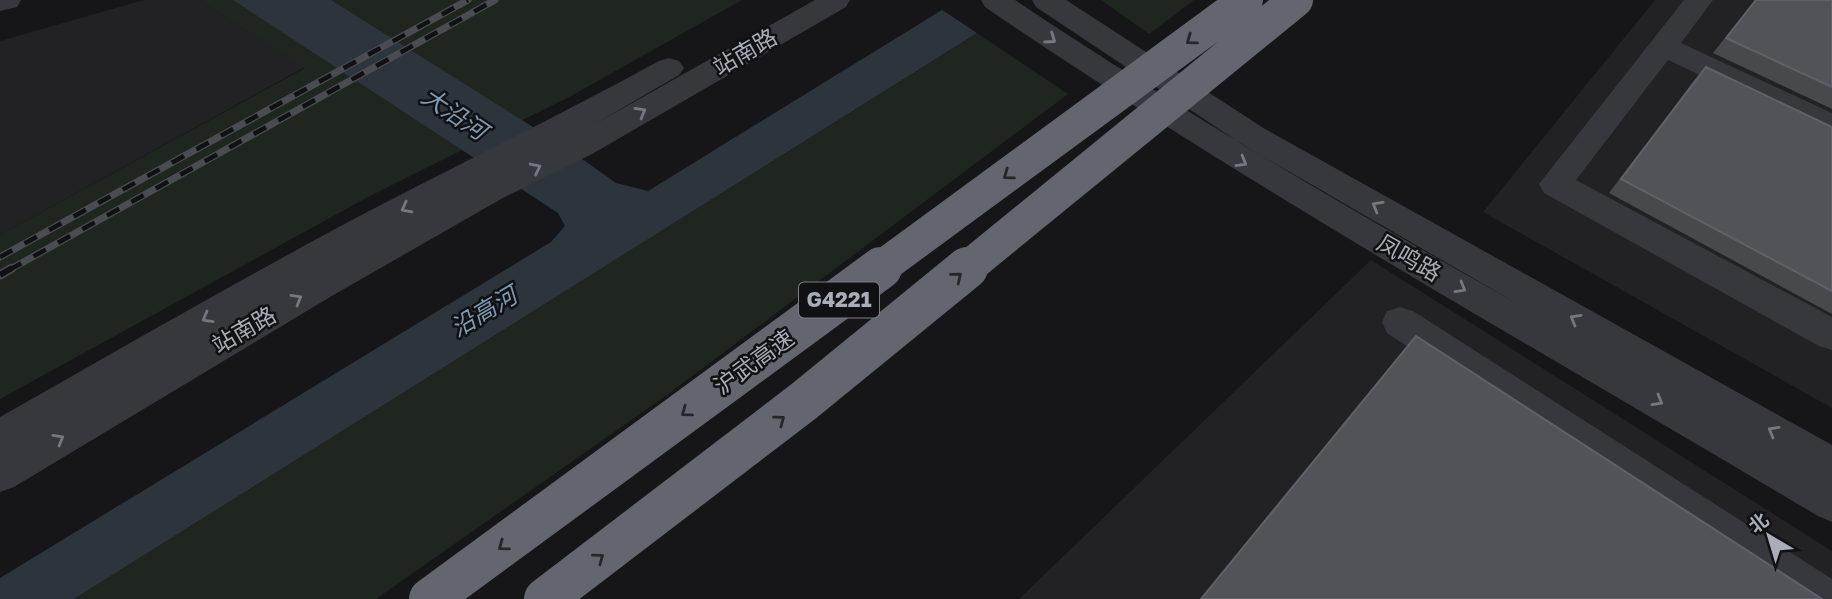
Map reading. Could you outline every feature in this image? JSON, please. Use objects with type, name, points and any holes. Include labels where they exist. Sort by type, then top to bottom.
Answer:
[{"type":"highway","name":"沪武高速","points":[[430,599],[1246,0]]},
{"type":"highway","name":"G4221","points":[[545,599],[804,401],[1296,0]]},
{"type":"street","points":[[0,2],[7,0]]},
{"type":"street","name":"站南路","points":[[569,139],[787,0]]},
{"type":"street","name":"站南路","points":[[569,139],[836,0]]},
{"type":"street","name":"凤鸣路","points":[[995,0],[1227,153],[1832,503]]},
{"type":"street","name":"凤鸣路","points":[[1046,0],[1254,137],[1832,465]]},
{"type":"street","points":[[1699,0],[1555,184],[1832,335]]},
{"type":"street","points":[[1663,46],[1832,126]]},
{"type":"street","points":[[478,183],[569,139]]},
{"type":"street","name":"站南路","points":[[0,437],[295,267],[478,183]]},
{"type":"street","name":"站南路","points":[[0,474],[318,287],[478,183]]},
{"type":"street","points":[[1400,322],[1825,599]]},
{"type":"shaded area","points":[[144,0],[199,0],[305,67],[0,235],[0,41]]},
{"type":"shaded area","points":[[199,0],[742,0],[571,96],[368,197],[0,399],[0,235],[305,68]]},
{"type":"shaded area","points":[[1101,0],[1194,0],[1149,34]]},
{"type":"shaded area","points":[[1655,0],[1832,0],[1832,408],[1483,212]]},
{"type":"shaded area","points":[[977,33],[1068,94],[667,395],[376,599],[74,599]]},
{"type":"shaded area","points":[[1371,260],[1832,551],[1832,599],[1019,599]]},
{"type":"water","points":[[233,0],[331,0],[568,149],[616,183],[648,191],[942,10],[977,33],[74,599],[0,599],[0,578],[551,242],[565,226],[558,213]]},
{"type":"building","points":[[1756,0],[1832,0],[1832,87],[1726,38]]},
{"type":"building","points":[[1706,67],[1832,127],[1832,291],[1621,179]]},
{"type":"building","points":[[1416,336],[1822,599],[1201,599]]},
{"type":"railway","points":[[0,257],[468,0]]},
{"type":"railway","points":[[9,270],[495,0]]},
{"type":"railway","points":[[0,275],[12,268]]},
{"type":"water label","name":"大沿河","points":[[454,114]]},
{"type":"water label","name":"沿高河","points":[[484,312]]}]
